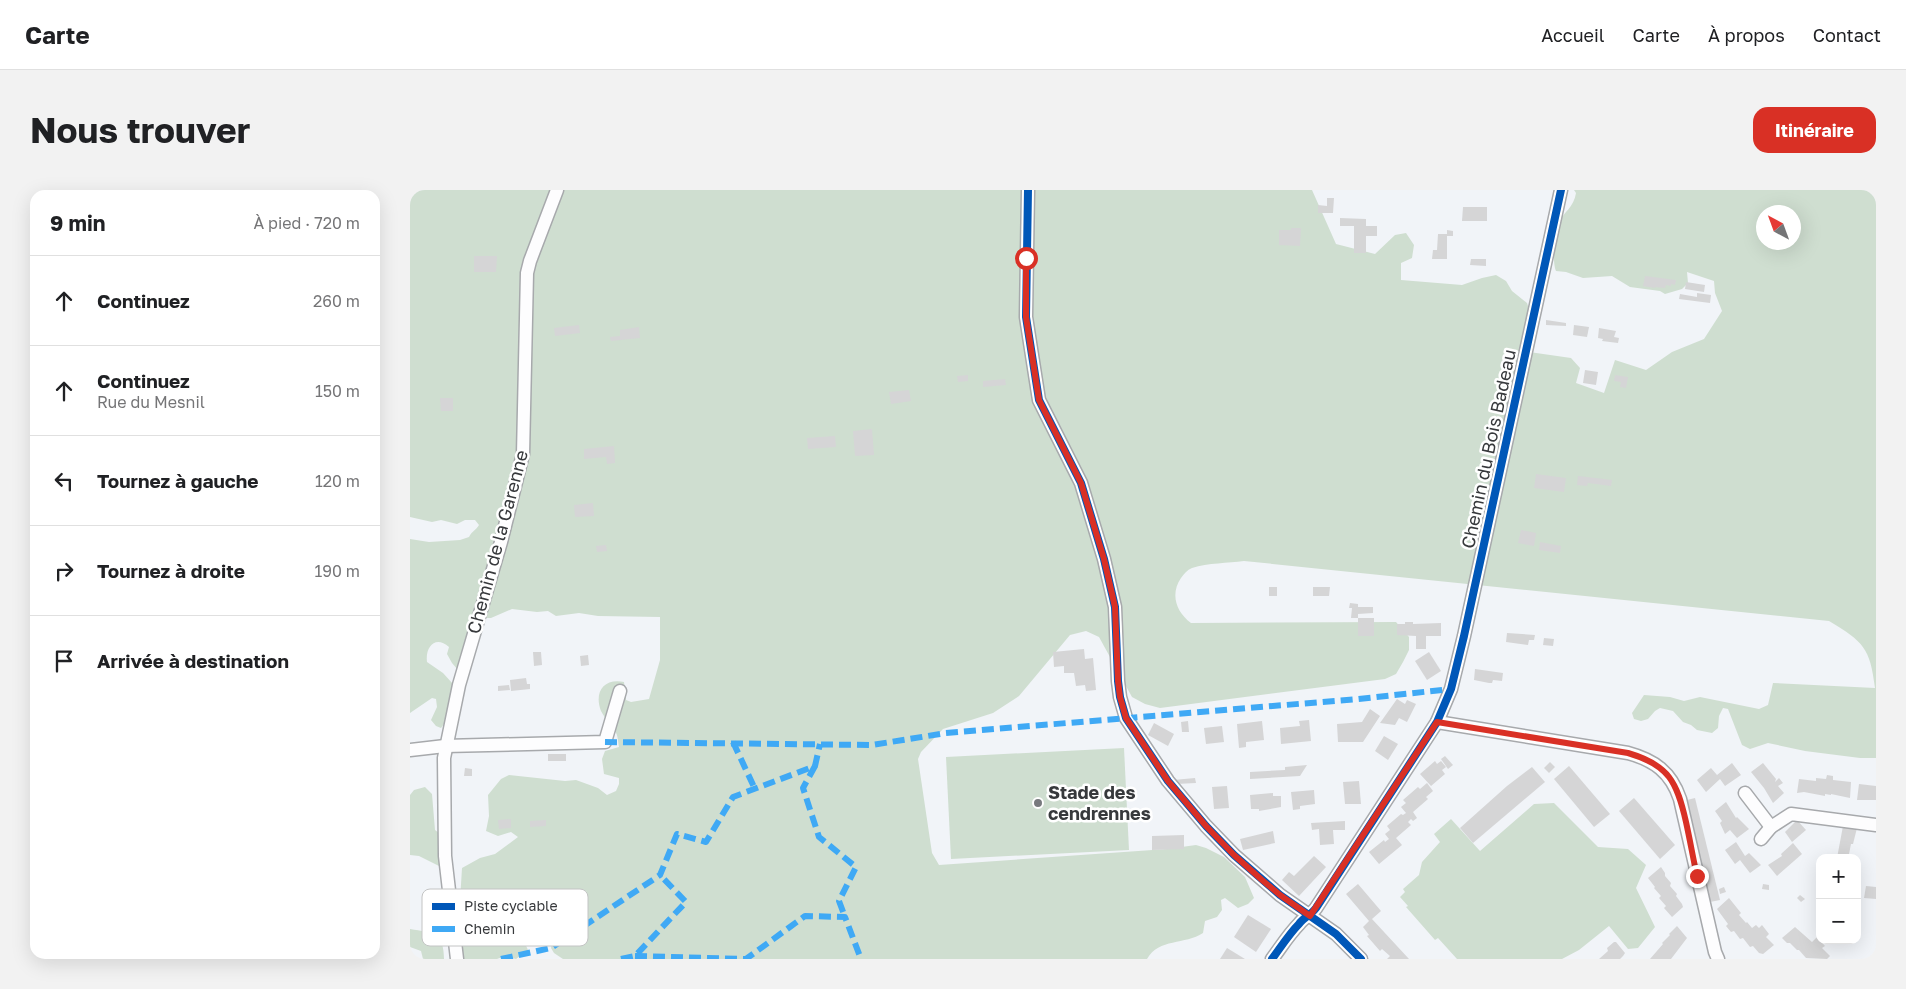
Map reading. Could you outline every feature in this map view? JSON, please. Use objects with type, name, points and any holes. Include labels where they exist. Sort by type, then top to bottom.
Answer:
[{"type":"street","name":"Chemin de la Garenne","points":[[449,889],[445,856],[445,746],[459,685],[501,542],[523,454],[527,273],[557,190]]},
{"type":"street","points":[[1028,190],[1026,317],[1039,400],[1081,483],[1104,559],[1115,607],[1118,681],[1126,718],[1168,781],[1206,826],[1234,855],[1280,895],[1336,934],[1361,959]]},
{"type":"street","name":"Chemin du Bois Badeau","points":[[1272,959],[1296,926],[1310,916],[1439,718],[1451,689],[1561,190]]},
{"type":"street","points":[[410,750],[445,746],[605,742],[620,691]]},
{"type":"street","points":[[1439,718],[1628,753],[1648,759],[1655,764],[1673,783],[1680,799],[1713,957]]},
{"type":"street","points":[[1744,792],[1771,827]]},
{"type":"street","points":[[1761,839],[1771,827],[1792,814],[1876,824]]},
{"type":"street","name":"Chemin de la Garenne","points":[[455,946],[457,959]]},
{"type":"green space","points":[[410,190],[1312,190],[1336,244],[1375,254],[1395,235],[1406,233],[1414,245],[1412,258],[1401,263],[1401,280],[1462,285],[1496,275],[1506,281],[1512,291],[1527,303],[1533,321],[1523,351],[1571,358],[1580,368],[1576,383],[1604,393],[1615,360],[1646,370],[1672,352],[1704,339],[1722,311],[1715,293],[1714,281],[1687,272],[1688,283],[1682,289],[1665,294],[1660,291],[1630,287],[1612,276],[1583,278],[1566,272],[1556,271],[1554,254],[1557,227],[1560,219],[1575,198],[1576,193],[1574,190],[1876,190],[1876,758],[1860,758],[1805,751],[1768,743],[1750,749],[1742,745],[1728,709],[1723,708],[1719,716],[1718,728],[1712,733],[1697,730],[1683,722],[1673,711],[1660,708],[1648,719],[1641,721],[1634,719],[1632,713],[1644,695],[1670,697],[1684,701],[1700,697],[1759,709],[1768,705],[1773,683],[1875,688],[1871,664],[1863,647],[1858,641],[1829,621],[1244,561],[1198,566],[1187,571],[1181,578],[1175,596],[1178,608],[1191,623],[1396,622],[1409,637],[1409,650],[1396,674],[1385,679],[1160,708],[1145,704],[1132,697],[1099,637],[1086,631],[1070,635],[1019,696],[993,713],[943,729],[921,752],[918,759],[932,853],[939,865],[1167,849],[1196,845],[1224,857],[1245,877],[1254,898],[1248,904],[1238,908],[1225,898],[1221,900],[1222,910],[1217,917],[1205,921],[1203,933],[1196,937],[1158,948],[1147,959],[563,959],[554,953],[551,946],[588,946],[588,889],[461,889],[462,868],[480,858],[495,854],[518,837],[511,832],[498,836],[486,831],[489,816],[488,795],[501,779],[509,775],[565,781],[576,780],[598,788],[607,795],[616,791],[619,778],[604,774],[602,759],[605,751],[619,747],[618,739],[612,726],[601,711],[599,704],[600,693],[606,685],[617,681],[624,682],[626,700],[631,702],[649,699],[660,660],[660,617],[598,616],[579,613],[556,616],[548,611],[537,612],[512,609],[491,618],[477,618],[458,670],[447,654],[449,647],[436,642],[432,644],[428,651],[427,662],[443,673],[453,684],[447,720],[441,728],[436,726],[431,720],[437,707],[436,699],[432,698],[410,713],[410,539],[429,542],[460,540],[469,537],[479,525],[475,520],[465,520],[457,524],[441,520],[432,522],[410,517]]},
{"type":"green space","name":"Stade des cendrennes","points":[[1124,748],[1129,850],[951,859],[946,757]]},
{"type":"green space","points":[[425,787],[432,794],[435,830],[448,840],[441,867],[419,856],[410,855],[410,795],[414,790]]},
{"type":"green space","points":[[1554,803],[1598,847],[1628,849],[1646,865],[1636,888],[1655,927],[1638,948],[1628,949],[1609,926],[1579,950],[1562,959],[1457,959],[1438,938],[1435,940],[1406,907],[1408,906],[1400,897],[1405,892],[1403,889],[1419,875],[1422,862],[1440,842],[1434,834],[1451,819],[1480,851],[1534,804]]},
{"type":"green space","points":[[410,929],[422,931],[422,946],[442,946],[444,959],[423,959],[421,951],[410,947]]},
{"type":"green space","points":[[460,946],[526,946],[528,950],[516,959],[505,956],[497,959],[459,959],[457,954]]},
{"type":"building","points":[[1327,198],[1334,198],[1333,213],[1318,213],[1318,205],[1327,206]]},
{"type":"building","points":[[1463,207],[1487,207],[1487,221],[1462,221]]},
{"type":"building","points":[[1340,218],[1366,219],[1366,226],[1377,226],[1377,236],[1366,236],[1366,253],[1354,253],[1354,226],[1340,226]]},
{"type":"building","points":[[1291,228],[1301,228],[1300,246],[1279,245],[1279,230],[1291,230]]},
{"type":"building","points":[[1447,230],[1453,231],[1453,236],[1447,236],[1447,259],[1432,259],[1433,250],[1437,250],[1438,234],[1447,234]]},
{"type":"building","points":[[474,256],[497,256],[496,272],[474,272]]},
{"type":"building","points":[[1471,259],[1486,259],[1486,266],[1470,265]]},
{"type":"building","points":[[1645,276],[1676,280],[1675,285],[1666,285],[1665,288],[1643,286]]},
{"type":"building","points":[[1686,282],[1705,285],[1704,292],[1685,289]]},
{"type":"building","points":[[1697,293],[1711,295],[1710,303],[1679,299],[1680,294],[1697,297]]},
{"type":"building","points":[[1546,320],[1566,323],[1566,326],[1546,325]]},
{"type":"building","points":[[579,325],[580,333],[555,336],[554,328]]},
{"type":"building","points":[[1574,325],[1589,327],[1587,337],[1573,335]]},
{"type":"building","points":[[639,327],[640,338],[611,341],[610,337],[620,336],[620,330]]},
{"type":"building","points":[[1599,328],[1616,331],[1614,337],[1619,338],[1618,343],[1602,341],[1603,339],[1598,338]]},
{"type":"building","points":[[1585,370],[1598,372],[1596,385],[1583,383]]},
{"type":"building","points":[[968,375],[968,381],[958,382],[957,376]]},
{"type":"building","points":[[1615,375],[1628,377],[1626,388],[1620,387],[1621,382],[1614,381]]},
{"type":"building","points":[[1005,379],[1006,385],[983,387],[983,381]]},
{"type":"building","points":[[909,390],[911,401],[891,404],[889,392]]},
{"type":"building","points":[[440,398],[453,398],[453,411],[441,411]]},
{"type":"building","points":[[872,429],[874,455],[855,456],[853,431]]},
{"type":"building","points":[[835,436],[836,447],[808,449],[807,438]]},
{"type":"building","points":[[614,446],[615,463],[607,464],[606,457],[584,459],[584,449]]},
{"type":"building","points":[[1536,474],[1566,478],[1564,492],[1534,488]]},
{"type":"building","points":[[1578,476],[1612,480],[1611,486],[1588,483],[1587,486],[1577,485]]},
{"type":"building","points":[[593,503],[594,516],[575,517],[574,505]]},
{"type":"building","points":[[1521,530],[1536,533],[1534,546],[1518,543]]},
{"type":"building","points":[[1540,542],[1561,546],[1560,553],[1539,550]]},
{"type":"building","points":[[606,545],[607,551],[597,552],[596,546]]},
{"type":"building","points":[[1269,587],[1277,587],[1277,596],[1269,596]]},
{"type":"building","points":[[1313,587],[1330,587],[1329,596],[1313,596]]},
{"type":"building","points":[[1350,603],[1358,604],[1358,607],[1373,607],[1373,613],[1358,614],[1358,618],[1351,618],[1352,608],[1349,608]]},
{"type":"building","points":[[1358,618],[1374,618],[1374,636],[1358,636]]},
{"type":"building","points":[[1405,622],[1413,622],[1413,624],[1441,623],[1441,636],[1426,636],[1426,649],[1416,649],[1416,636],[1397,635],[1397,624],[1405,624]]},
{"type":"building","points":[[1507,633],[1535,635],[1534,640],[1529,640],[1528,645],[1506,642]]},
{"type":"building","points":[[1544,638],[1554,639],[1553,646],[1543,645]]},
{"type":"building","points":[[1084,649],[1085,659],[1093,658],[1096,690],[1086,691],[1085,685],[1076,686],[1074,673],[1064,673],[1064,666],[1054,667],[1053,652]]},
{"type":"building","points":[[533,652],[541,652],[542,665],[534,666]]},
{"type":"building","points":[[1429,652],[1441,671],[1427,680],[1415,661]]},
{"type":"building","points":[[588,655],[589,665],[581,666],[580,656]]},
{"type":"building","points":[[1475,669],[1503,673],[1502,681],[1493,680],[1492,683],[1489,683],[1474,680]]},
{"type":"building","points":[[526,678],[527,684],[530,684],[530,689],[511,691],[510,680]]},
{"type":"building","points":[[509,685],[510,690],[498,691],[498,686]]},
{"type":"building","points":[[1397,699],[1405,704],[1407,700],[1416,704],[1407,722],[1399,718],[1395,725],[1380,723]]},
{"type":"building","points":[[1370,709],[1380,716],[1363,742],[1338,742],[1337,724],[1362,722]]},
{"type":"building","points":[[1309,720],[1311,741],[1281,744],[1280,728],[1300,726],[1299,721]]},
{"type":"building","points":[[1188,721],[1189,732],[1182,732],[1181,722]]},
{"type":"building","points":[[1262,721],[1264,740],[1246,742],[1246,747],[1239,748],[1237,724]]},
{"type":"building","points":[[1154,723],[1174,734],[1168,746],[1148,735]]},
{"type":"building","points":[[1222,726],[1224,742],[1206,744],[1204,728]]},
{"type":"building","points":[[1384,736],[1398,744],[1388,760],[1375,751]]},
{"type":"building","points":[[548,754],[566,754],[566,761],[548,761]]},
{"type":"building","points":[[1445,756],[1453,765],[1448,769],[1441,759]]},
{"type":"building","points":[[1435,761],[1437,764],[1441,761],[1446,767],[1442,770],[1445,774],[1431,786],[1420,774]]},
{"type":"building","points":[[1550,762],[1555,767],[1549,773],[1544,768]]},
{"type":"building","points":[[1732,763],[1741,775],[1725,786],[1720,779],[1706,792],[1697,780],[1711,768],[1717,775]]},
{"type":"building","points":[[1763,763],[1776,779],[1775,782],[1779,778],[1783,783],[1778,786],[1784,793],[1773,803],[1751,772]]},
{"type":"building","points":[[1307,765],[1300,776],[1250,779],[1250,772],[1285,770],[1285,767]]},
{"type":"building","points":[[1569,766],[1610,814],[1594,827],[1554,779]]},
{"type":"building","points":[[1532,767],[1545,782],[1473,843],[1460,828],[1507,786]]},
{"type":"building","points":[[465,768],[472,769],[472,776],[464,776]]},
{"type":"building","points":[[1827,775],[1833,776],[1833,780],[1851,782],[1850,798],[1831,794],[1825,794],[1825,796],[1804,792],[1797,793],[1799,779],[1816,781],[1816,778],[1826,779]]},
{"type":"building","points":[[1195,778],[1196,783],[1176,784],[1173,780]]},
{"type":"building","points":[[1359,781],[1361,804],[1345,804],[1343,782]]},
{"type":"building","points":[[1427,783],[1433,791],[1426,797],[1428,799],[1413,812],[1417,818],[1413,821],[1411,819],[1408,822],[1411,825],[1396,838],[1402,845],[1379,864],[1369,852],[1384,840],[1385,842],[1389,839],[1385,834],[1390,830],[1387,826],[1401,814],[1406,813],[1401,807],[1406,803],[1403,800],[1418,787],[1420,789]]},
{"type":"building","points":[[1859,784],[1876,786],[1876,800],[1857,800]]},
{"type":"building","points":[[1227,786],[1229,808],[1214,809],[1212,787]]},
{"type":"building","points":[[1314,790],[1315,804],[1300,806],[1300,809],[1293,810],[1291,792]]},
{"type":"building","points":[[1273,793],[1273,796],[1281,796],[1281,807],[1259,811],[1259,809],[1251,809],[1250,795]]},
{"type":"building","points":[[1634,798],[1675,845],[1660,859],[1619,811]]},
{"type":"building","points":[[1695,798],[1720,900],[1710,902],[1687,800]]},
{"type":"building","points":[[1726,802],[1736,818],[1749,829],[1737,838],[1730,830],[1725,834],[1720,823],[1722,821],[1715,811]]},
{"type":"building","points":[[511,819],[511,828],[499,829],[498,820]]},
{"type":"building","points":[[546,820],[546,826],[530,827],[530,821]]},
{"type":"building","points":[[1797,820],[1806,830],[1792,842],[1785,832]]},
{"type":"building","points":[[1345,821],[1345,830],[1333,830],[1334,844],[1320,845],[1319,829],[1312,830],[1311,823]]},
{"type":"building","points":[[1843,826],[1857,828],[1849,854],[1838,854]]},
{"type":"building","points":[[1273,831],[1275,843],[1243,850],[1240,839]]},
{"type":"building","points":[[1184,835],[1184,849],[1152,850],[1152,836]]},
{"type":"building","points":[[1736,842],[1745,856],[1749,853],[1761,865],[1750,873],[1740,860],[1735,864],[1725,850]]},
{"type":"building","points":[[1793,843],[1802,854],[1777,876],[1768,865],[1782,856],[1781,854]]},
{"type":"building","points":[[1314,856],[1326,867],[1299,896],[1282,880],[1289,872],[1294,876]]},
{"type":"building","points":[[1661,867],[1683,907],[1672,917],[1664,908],[1666,906],[1659,898],[1661,896],[1648,878]]},
{"type":"building","points":[[1358,884],[1381,911],[1372,919],[1409,959],[1387,959],[1390,956],[1382,949],[1380,951],[1367,936],[1369,935],[1363,927],[1369,921],[1346,894]]},
{"type":"building","points":[[1763,884],[1769,885],[1769,890],[1762,889]]},
{"type":"building","points":[[1866,886],[1876,887],[1876,899],[1864,898]]},
{"type":"building","points":[[1724,887],[1726,892],[1720,894],[1719,889]]},
{"type":"building","points":[[1800,895],[1805,899],[1801,902],[1797,898]]},
{"type":"building","points":[[1729,898],[1746,923],[1752,928],[1756,925],[1759,928],[1762,925],[1769,934],[1766,937],[1774,945],[1763,954],[1759,953],[1753,946],[1750,947],[1743,938],[1740,939],[1734,931],[1731,932],[1726,926],[1728,924],[1717,909]]},
{"type":"building","points":[[1248,915],[1271,929],[1256,952],[1234,937]]},
{"type":"building","points":[[1677,926],[1687,938],[1671,959],[1650,959],[1669,934]]},
{"type":"building","points":[[1795,927],[1812,942],[1816,938],[1816,944],[1823,944],[1825,946],[1822,948],[1830,956],[1827,959],[1806,958],[1799,950],[1782,938]]},
{"type":"building","points":[[1614,942],[1625,953],[1623,956],[1620,959],[1599,959],[1608,951],[1607,948]]},
{"type":"building","points":[[1227,948],[1245,959],[1220,959]]},
{"type":"marked path","points":[[605,742],[872,745],[946,733],[1358,699],[1451,689]]},
{"type":"marked path","points":[[733,742],[755,789]]},
{"type":"marked path","points":[[588,923],[660,875],[677,834],[706,842],[733,797],[815,766],[820,744]]},
{"type":"marked path","points":[[815,766],[803,788],[819,837],[856,867],[839,901],[845,917]]},
{"type":"marked path","points":[[621,959],[635,956],[686,902],[660,875]]},
{"type":"marked path","points":[[635,956],[746,959],[805,916],[845,917],[861,959]]},
{"type":"marked path","points":[[501,959],[554,946]]},
{"type":"cycle path","points":[[1028,190],[1026,317],[1039,400],[1081,483],[1104,559],[1115,607],[1118,681],[1126,718],[1168,781],[1206,826],[1234,855],[1280,895],[1336,934],[1361,959]]},
{"type":"cycle path","points":[[1272,959],[1288,936],[1316,908],[1437,722],[1451,689],[1561,190]]},
{"type":"place","name":"Stade des cendrennes","points":[[1038,803]]},
{"type":"route","points":[[1026,258],[1026,317],[1039,400],[1081,483],[1104,559],[1115,607],[1118,681],[1126,718],[1178,794],[1234,855],[1280,895],[1310,916],[1437,722],[1628,753],[1648,759],[1661,769],[1677,790],[1697,876]]}]
